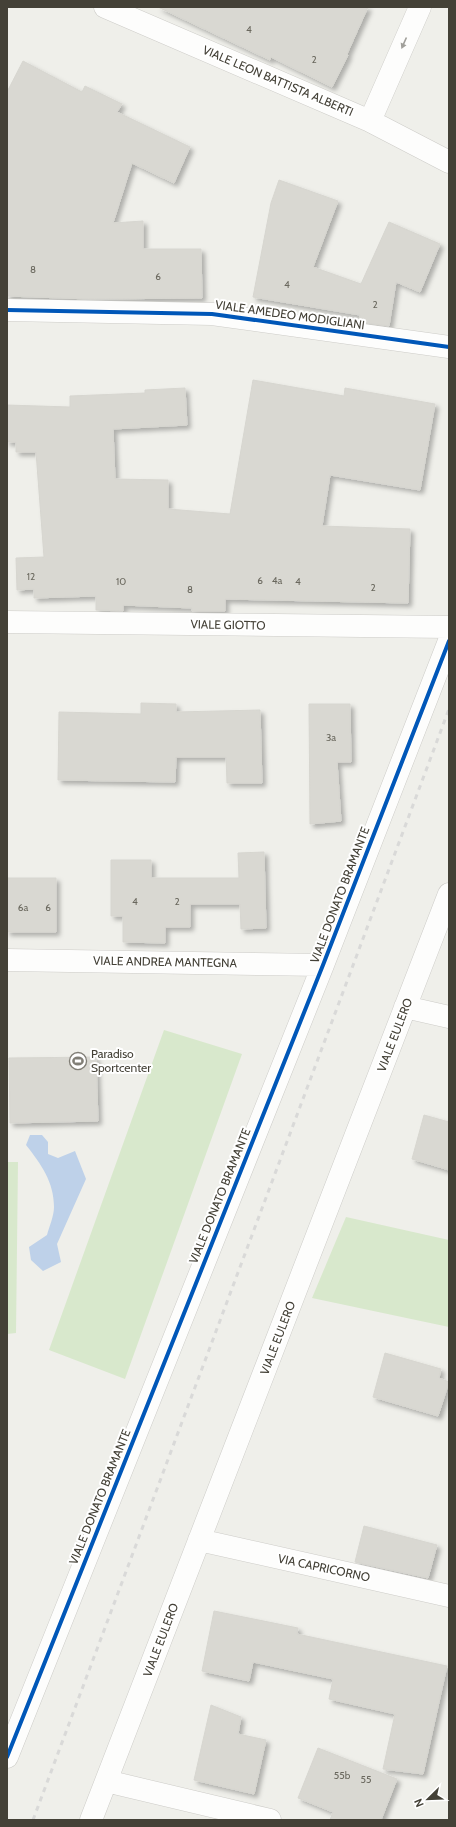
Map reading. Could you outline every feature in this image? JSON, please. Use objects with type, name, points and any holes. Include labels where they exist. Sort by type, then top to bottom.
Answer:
[{"type":"street","points":[[370,121],[420,7]]},
{"type":"street","name":"VIALE LEON BATTISTA ALBERTI","points":[[110,8],[370,121],[449,162]]},
{"type":"street","name":"VIALE AMEDEO MODIGLIANI","points":[[7,310],[212,314],[449,346]]},
{"type":"street","name":"VIALE GIOTTO","points":[[7,622],[449,627]]},
{"type":"street","name":"VIALE DONATO BRAMANTE","points":[[7,1757],[324,965],[449,641]]},
{"type":"street","name":"VIALE EULERO","points":[[91,1820],[449,894]]},
{"type":"street","name":"VIALE ANDREA MANTEGNA","points":[[7,960],[324,965]]},
{"type":"street","points":[[405,1007],[449,1017]]},
{"type":"street","name":"VIA CAPRICORNO","points":[[199,1540],[449,1596]]},
{"type":"street","points":[[106,1780],[270,1820]]},
{"type":"green space","points":[[164,1030],[242,1054],[125,1379],[49,1350]]},
{"type":"green space","points":[[7,1162],[18,1162],[16,1333],[7,1334]]},
{"type":"green space","points":[[346,1217],[449,1240],[449,1327],[312,1298]]},
{"type":"water","points":[[30,1135],[42,1135],[48,1142],[48,1154],[58,1158],[75,1151],[86,1179],[57,1244],[61,1262],[43,1271],[31,1260],[29,1247],[47,1235],[54,1207],[52,1189],[46,1174],[26,1145]]},
{"type":"building","points":[[158,7],[368,7],[347,54],[348,55],[332,87],[271,57],[270,60]]},
{"type":"building","points":[[23,61],[82,92],[85,86],[122,104],[117,112],[190,147],[174,183],[132,163],[113,223],[143,221],[143,249],[201,249],[202,298],[90,299],[7,296],[7,92]]},
{"type":"building","points":[[279,180],[338,201],[313,267],[361,284],[389,222],[440,244],[420,292],[396,282],[389,326],[359,322],[360,315],[253,297],[271,203]]},
{"type":"building","points":[[253,380],[344,396],[345,388],[435,404],[420,490],[330,475],[322,526],[410,529],[408,603],[225,599],[225,611],[192,611],[192,608],[123,605],[123,611],[96,610],[96,596],[34,598],[34,589],[17,590],[16,558],[44,557],[36,452],[16,452],[16,442],[7,442],[7,405],[70,407],[70,396],[145,393],[145,390],[185,388],[187,425],[113,429],[115,479],[168,480],[168,509],[230,514]]},
{"type":"building","points":[[141,703],[176,704],[176,712],[260,710],[262,783],[227,783],[226,757],[176,757],[175,782],[58,780],[59,712],[141,714]]},
{"type":"building","points":[[309,704],[350,704],[351,762],[337,762],[341,821],[310,824]]},
{"type":"building","points":[[264,852],[266,928],[241,929],[240,904],[190,904],[190,927],[165,927],[165,943],[123,942],[123,916],[111,916],[111,860],[151,860],[151,878],[239,878],[238,853]]},
{"type":"building","points":[[7,878],[56,878],[56,932],[7,932]]},
{"type":"building","points":[[96,1057],[98,1121],[10,1123],[9,1058]]},
{"type":"building","points":[[424,1115],[449,1122],[449,1170],[412,1159]]},
{"type":"building","points":[[385,1353],[441,1369],[439,1378],[449,1382],[438,1416],[373,1397]]},
{"type":"building","points":[[364,1526],[437,1545],[428,1578],[355,1562]]},
{"type":"building","points":[[214,1611],[298,1628],[297,1634],[447,1666],[423,1774],[383,1769],[395,1714],[329,1699],[333,1679],[253,1662],[249,1681],[202,1671]]},
{"type":"building","points":[[211,1705],[241,1717],[238,1734],[266,1740],[254,1794],[194,1780]]},
{"type":"building","points":[[318,1748],[397,1779],[381,1820],[330,1820],[333,1812],[298,1798]]},
{"type":"railway","points":[[33,1820],[449,709]]},
{"type":"cycle path","points":[[7,310],[212,314],[449,347]]},
{"type":"cycle path","points":[[7,1757],[323,965],[449,641]]},
{"type":"place","name":"Paradiso Sportcenter","points":[[78,1061]]}]
